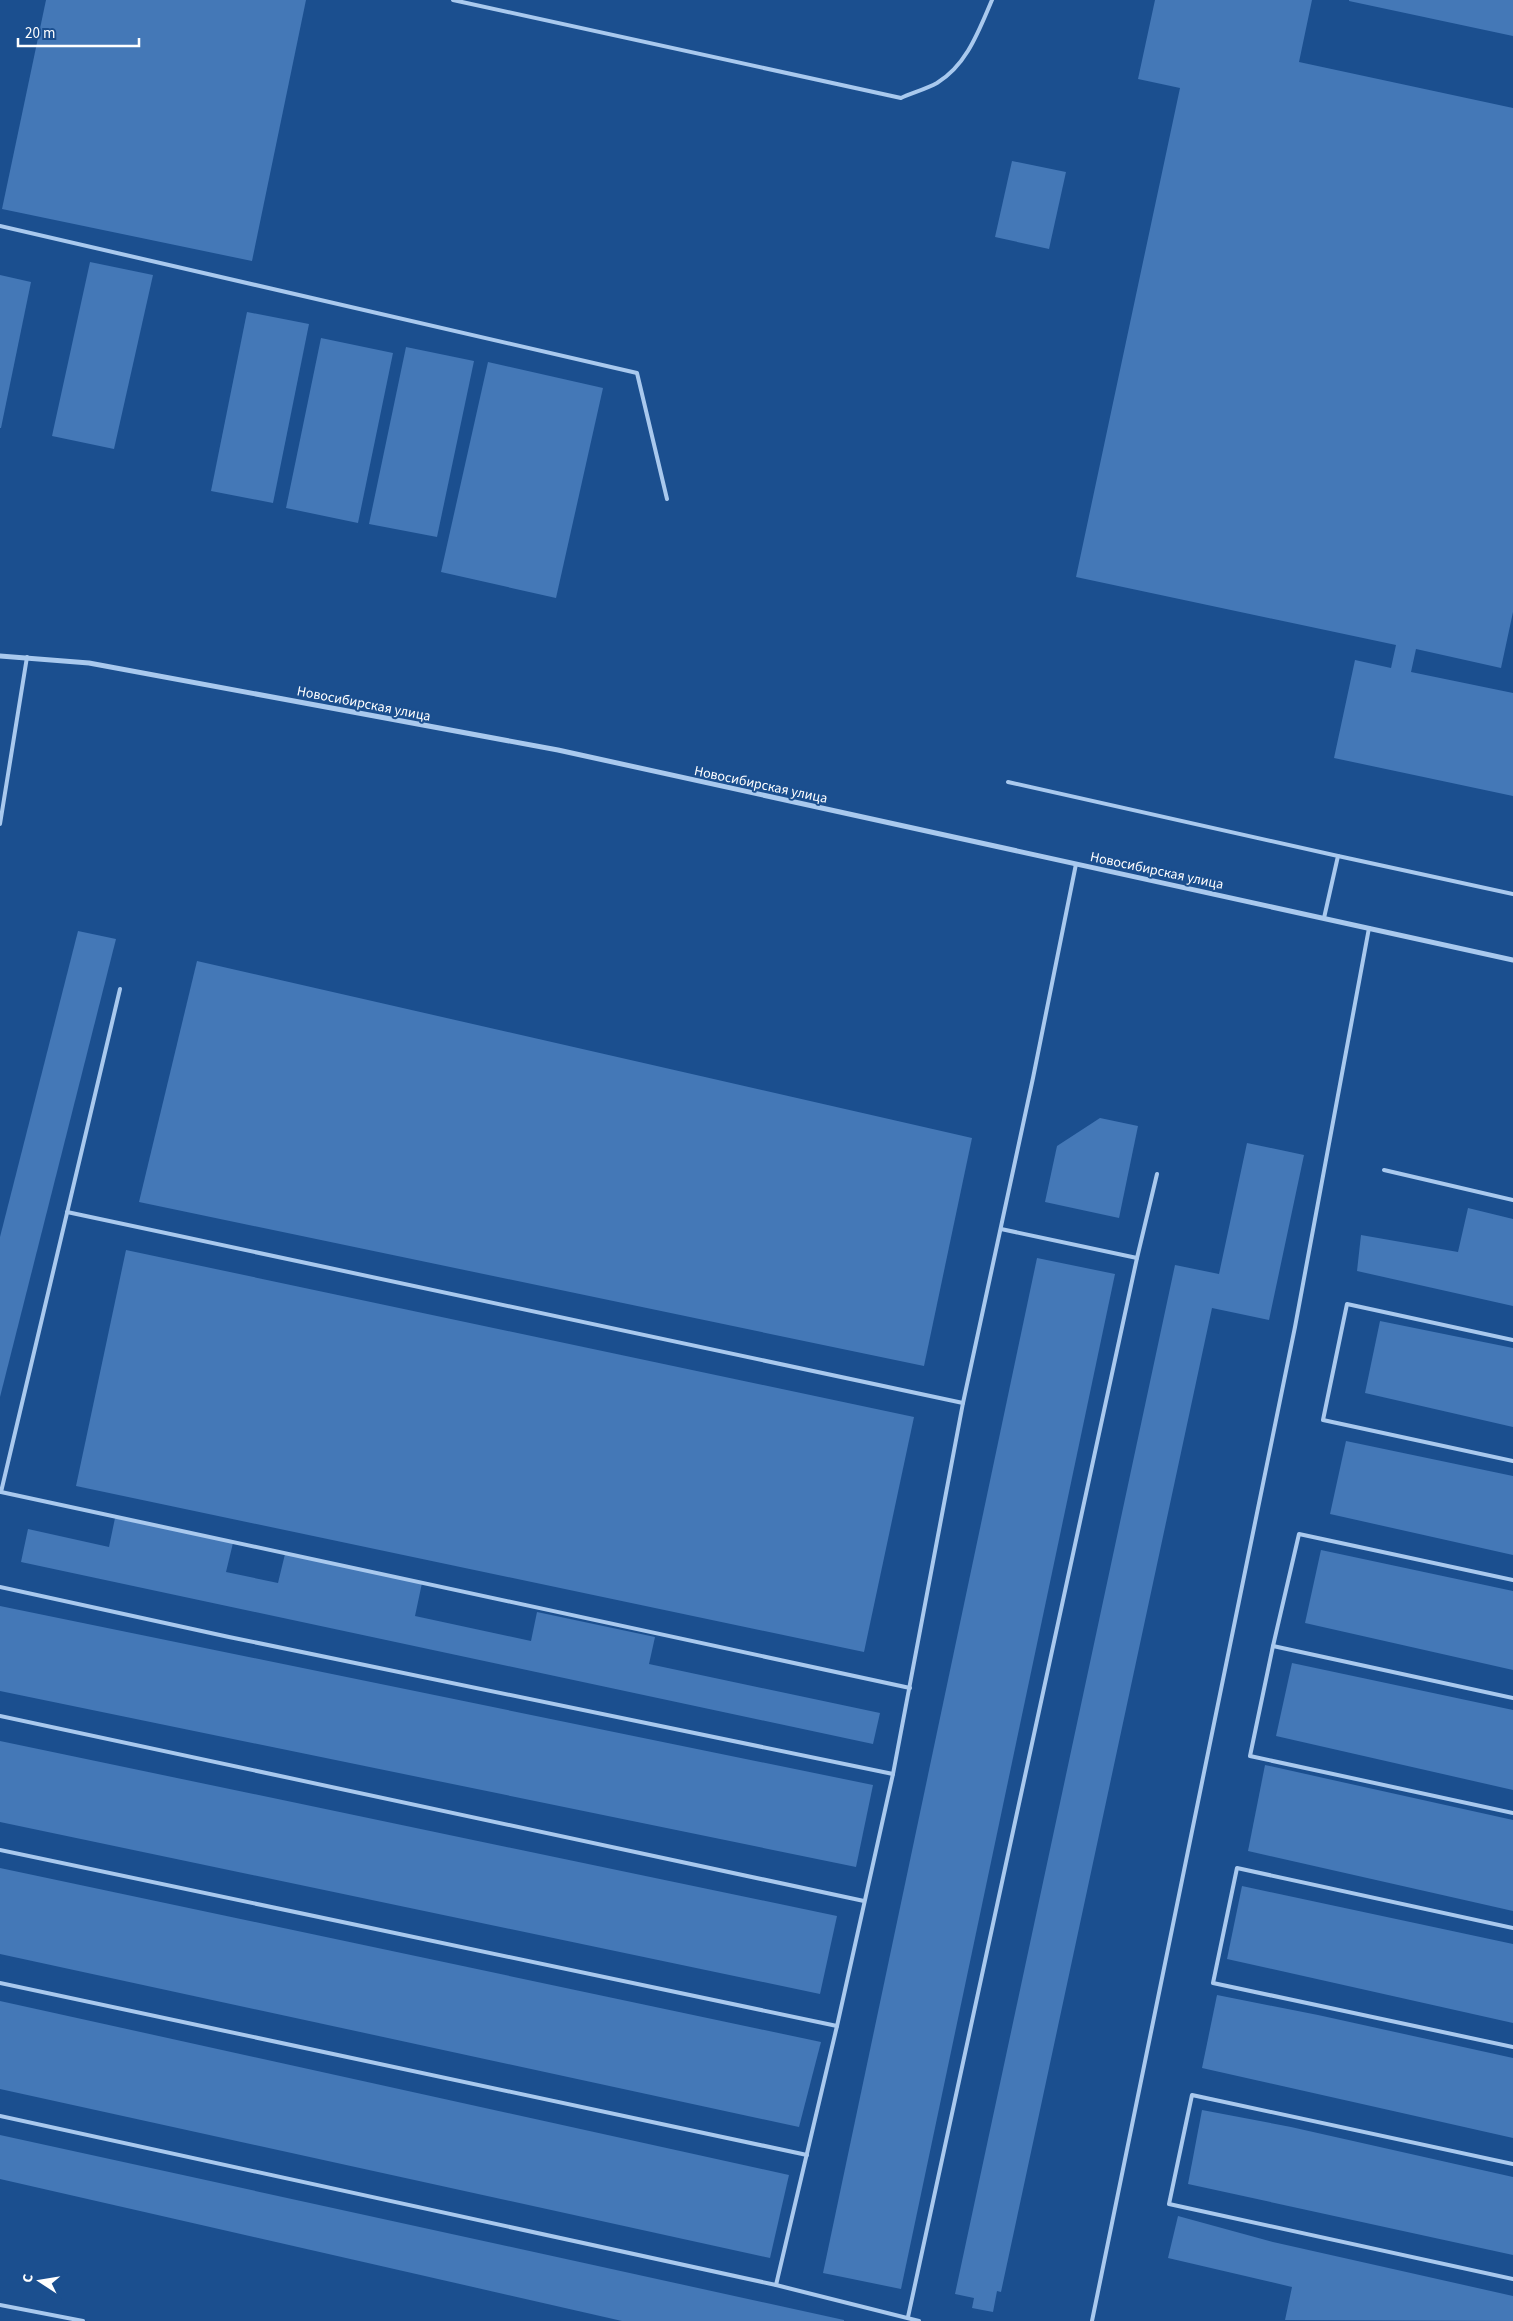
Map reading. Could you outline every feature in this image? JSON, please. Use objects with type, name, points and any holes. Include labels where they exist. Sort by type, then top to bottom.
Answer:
[{"type":"street","name":"Новосибирская улица","points":[[0,656],[90,663],[558,750],[1513,960]]},
{"type":"lane","points":[[453,0],[901,98],[937,82],[958,64],[976,38],[992,0]]},
{"type":"lane","points":[[0,226],[637,373],[667,499]]},
{"type":"lane","points":[[0,824],[27,657]]},
{"type":"lane","points":[[1008,782],[1513,894]]},
{"type":"lane","points":[[1324,918],[1338,856]]},
{"type":"lane","points":[[776,2285],[837,2026],[892,1774],[910,1688],[963,1403],[1076,864]]},
{"type":"lane","points":[[1092,2321],[1296,1327],[1369,928]]},
{"type":"lane","points":[[120,989],[0,1493],[910,1688]]},
{"type":"lane","points":[[1384,1170],[1513,1200]]},
{"type":"lane","points":[[908,2317],[1137,1258],[1157,1174]]},
{"type":"lane","points":[[67,1212],[963,1403]]},
{"type":"lane","points":[[1001,1229],[1137,1258]]},
{"type":"lane","points":[[1513,1340],[1347,1304],[1322,1420],[1513,1462]]},
{"type":"lane","points":[[1513,1580],[1299,1534],[1272,1646],[1250,1756],[1513,1813]]},
{"type":"lane","points":[[0,1587],[229,1637],[892,1774]]},
{"type":"lane","points":[[1272,1646],[1513,1698]]},
{"type":"lane","points":[[0,1716],[864,1901]]},
{"type":"lane","points":[[0,1850],[837,2026]]},
{"type":"lane","points":[[1513,1928],[1237,1868],[1213,1983],[1513,2047]]},
{"type":"lane","points":[[0,1982],[807,2155]]},
{"type":"lane","points":[[1513,2164],[1192,2095],[1169,2204],[1513,2279]]},
{"type":"lane","points":[[0,2116],[776,2285],[919,2321]]},
{"type":"lane","points":[[0,2305],[83,2321]]},
{"type":"building","points":[[46,0],[306,0],[252,261],[2,209]]},
{"type":"building","points":[[1155,0],[1312,0],[1299,62],[1513,108],[1513,612],[1501,668],[1416,649],[1411,672],[1513,693],[1513,796],[1334,758],[1355,660],[1391,668],[1396,645],[1076,577],[1180,88],[1138,79]]},
{"type":"building","points":[[1513,0],[1513,36],[1349,1]]},
{"type":"building","points":[[1012,161],[1066,172],[1049,249],[995,237]]},
{"type":"building","points":[[90,262],[153,275],[114,449],[52,436]]},
{"type":"building","points":[[0,275],[31,282],[1,428],[0,428]]},
{"type":"building","points":[[247,312],[309,324],[273,503],[211,491]]},
{"type":"building","points":[[321,338],[393,353],[358,523],[286,508]]},
{"type":"building","points":[[406,347],[474,361],[437,537],[369,524]]},
{"type":"building","points":[[488,362],[603,388],[556,598],[441,572]]},
{"type":"building","points":[[78,931],[116,939],[0,1397],[0,1237]]},
{"type":"building","points":[[197,961],[972,1138],[924,1366],[139,1202]]},
{"type":"building","points":[[1100,1118],[1138,1126],[1119,1218],[1045,1202],[1057,1146]]},
{"type":"building","points":[[1247,1143],[1304,1155],[1269,1320],[1212,1308],[1001,2292],[997,2291],[993,2312],[972,2308],[974,2298],[955,2294],[1175,1265],[1219,1274]]},
{"type":"building","points":[[1468,1208],[1513,1219],[1513,1306],[1357,1271],[1361,1235],[1458,1252]]},
{"type":"building","points":[[126,1250],[914,1417],[864,1652],[76,1486]]},
{"type":"building","points":[[1037,1258],[1115,1274],[901,2289],[823,2273]]},
{"type":"building","points":[[1380,1321],[1513,1348],[1513,1427],[1365,1393]]},
{"type":"building","points":[[1346,1441],[1513,1476],[1513,1555],[1330,1514]]},
{"type":"building","points":[[115,1518],[233,1543],[226,1572],[278,1583],[285,1554],[422,1583],[415,1616],[531,1641],[537,1612],[655,1637],[649,1664],[880,1713],[873,1744],[21,1562],[28,1529],[109,1547]]},
{"type":"building","points":[[1321,1550],[1513,1591],[1513,1670],[1305,1623]]},
{"type":"building","points":[[0,1606],[873,1785],[856,1867],[0,1691]]},
{"type":"building","points":[[1292,1663],[1513,1710],[1513,1790],[1276,1736]]},
{"type":"building","points":[[0,1741],[837,1916],[820,1994],[0,1822]]},
{"type":"building","points":[[1265,1765],[1513,1820],[1513,1911],[1248,1851]]},
{"type":"building","points":[[0,1868],[821,2042],[799,2127],[0,1954]]},
{"type":"building","points":[[1242,1886],[1513,1944],[1513,2023],[1227,1959]]},
{"type":"building","points":[[1217,1995],[1513,2058],[1513,2138],[1202,2068]]},
{"type":"building","points":[[0,2001],[789,2175],[770,2258],[0,2089]]},
{"type":"building","points":[[1202,2110],[1291,2127],[1513,2177],[1513,2255],[1188,2184]]},
{"type":"building","points":[[0,2135],[844,2321],[622,2321],[0,2179]]},
{"type":"building","points":[[1178,2216],[1273,2242],[1513,2296],[1513,2321],[1285,2320],[1292,2287],[1168,2258]]}]
